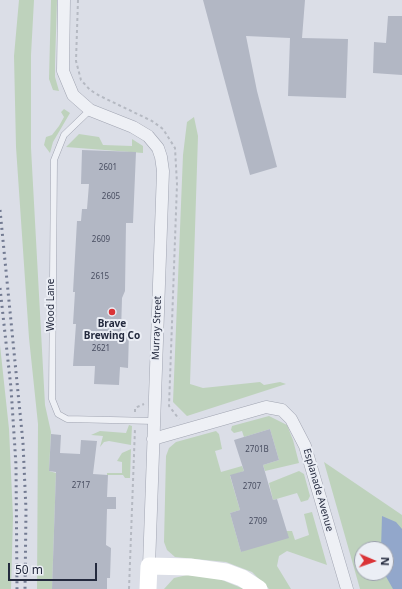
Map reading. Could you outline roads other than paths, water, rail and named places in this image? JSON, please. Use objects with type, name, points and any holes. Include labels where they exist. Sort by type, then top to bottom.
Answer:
[{"type":"main road","name":"Murray Street","points":[[148,589],[149,566]]},
{"type":"main road","points":[[149,566],[197,568],[226,572],[242,578],[259,589]]},
{"type":"street","name":"Murray Street","points":[[64,0],[63,71],[73,95],[90,110],[133,127],[148,136],[158,148],[161,157],[163,171],[149,566]]},
{"type":"street","name":"Esplanade Avenue","points":[[153,439],[266,407],[282,410],[291,419],[305,446],[347,589]]},
{"type":"lane","name":"Wood Lane","points":[[90,110],[64,136],[54,160],[52,400],[58,414],[67,419],[154,421]]},
{"type":"water","points":[[382,516],[396,522],[402,529],[402,589],[393,589],[388,581],[394,581],[394,541],[381,541]]},
{"type":"railway","points":[[0,210],[23,443],[26,510],[25,589]]},
{"type":"railway","points":[[0,288],[11,388],[16,465],[17,589]]},
{"type":"place","name":"Brave Brewing Co","points":[[112,312]]}]
